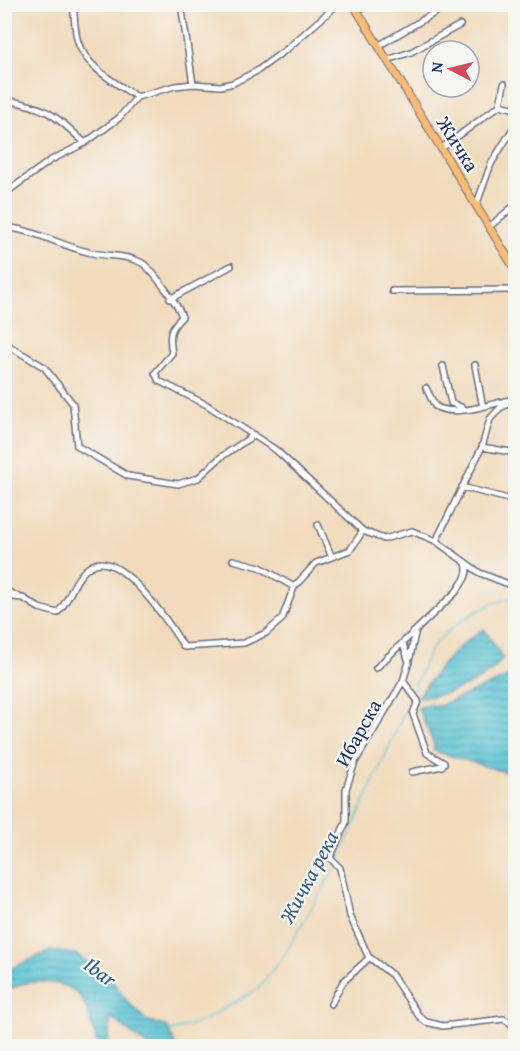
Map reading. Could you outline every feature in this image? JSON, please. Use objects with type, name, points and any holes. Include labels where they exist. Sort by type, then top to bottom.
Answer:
[{"type":"main road","name":"Жичка","points":[[354,4],[516,271]]},
{"type":"street","points":[[73,4],[76,35],[81,51],[95,66],[136,97]]},
{"type":"street","points":[[181,4],[193,84]]},
{"type":"street","points":[[4,194],[51,160],[85,143],[119,118],[136,97],[193,84],[221,86],[233,83],[257,70],[338,4]]},
{"type":"street","points":[[378,46],[448,4]]},
{"type":"street","points":[[387,60],[411,52],[460,25]]},
{"type":"street","points":[[442,148],[500,105],[504,84]]},
{"type":"street","points":[[4,100],[40,107],[53,114],[85,143]]},
{"type":"street","points":[[500,105],[516,109]]},
{"type":"street","points":[[476,206],[491,164],[512,130]]},
{"type":"street","points":[[508,138],[516,139]]},
{"type":"street","points":[[489,227],[516,204]]},
{"type":"street","points":[[4,227],[36,232],[90,253],[136,260],[149,268],[170,299],[179,307],[182,317],[172,326],[169,335],[172,353],[155,373],[159,381],[207,405],[276,450],[363,531],[384,539],[412,531],[436,541],[486,577]]},
{"type":"street","points":[[170,299],[231,266]]},
{"type":"street","points":[[392,291],[516,290]]},
{"type":"street","points":[[4,343],[44,367],[73,404],[77,446],[128,476],[168,483],[187,483],[198,478],[221,457],[254,435]]},
{"type":"street","points":[[475,365],[482,403]]},
{"type":"street","points":[[443,366],[453,405],[458,407],[497,403]]},
{"type":"street","points":[[426,388],[435,406],[443,409],[470,408],[516,400]]},
{"type":"street","points":[[436,541],[482,447],[490,418],[500,408],[516,400]]},
{"type":"street","points":[[482,447],[516,453]]},
{"type":"street","points":[[462,487],[516,501]]},
{"type":"street","points":[[318,525],[331,555]]},
{"type":"street","points":[[4,590],[39,608],[57,613],[80,576],[93,564],[106,563],[124,571],[170,625],[184,647],[244,643],[258,638],[285,616],[294,587],[316,563],[331,555],[350,550],[363,531]]},
{"type":"street","points":[[233,560],[260,567],[294,587]]},
{"type":"street","points":[[376,668],[456,592],[465,579],[467,567],[465,562]]},
{"type":"street","points":[[465,579],[472,576],[486,577],[516,587]]},
{"type":"street","points":[[4,596],[23,598]]},
{"type":"street","name":"Ибарска","points":[[368,955],[355,932],[341,870],[330,860],[346,822],[346,789],[355,762],[404,681],[415,632]]},
{"type":"street","name":"Ибарска","points":[[403,644],[408,662]]},
{"type":"street","points":[[404,681],[418,700],[413,716],[425,751],[444,763],[442,766],[412,772]]},
{"type":"street","points":[[331,1004],[344,982],[367,961],[368,955],[393,975],[419,1016],[426,1022],[442,1026],[504,1019],[515,1026]]},
{"type":"water","points":[[484,629],[503,658],[496,667],[464,687],[440,695],[417,698],[455,651]]},
{"type":"water","points":[[515,674],[515,775],[434,751],[434,744],[418,708],[428,704],[439,706]]},
{"type":"water","name":"Ibar","points":[[50,951],[75,954],[110,978],[126,1000],[146,1020],[167,1027],[176,1046],[147,1046],[111,1017],[108,1040],[111,1046],[98,1046],[88,1011],[78,994],[59,984],[28,982],[5,993],[5,971]]},
{"type":"waterway","points":[[413,690],[425,660],[436,642],[456,625],[481,609],[516,598]]},
{"type":"waterway","name":"Жичка река","points":[[337,863],[412,695]]},
{"type":"waterway","name":"Жичка река","points":[[168,1032],[203,1021],[258,989],[285,954],[335,867]]}]
